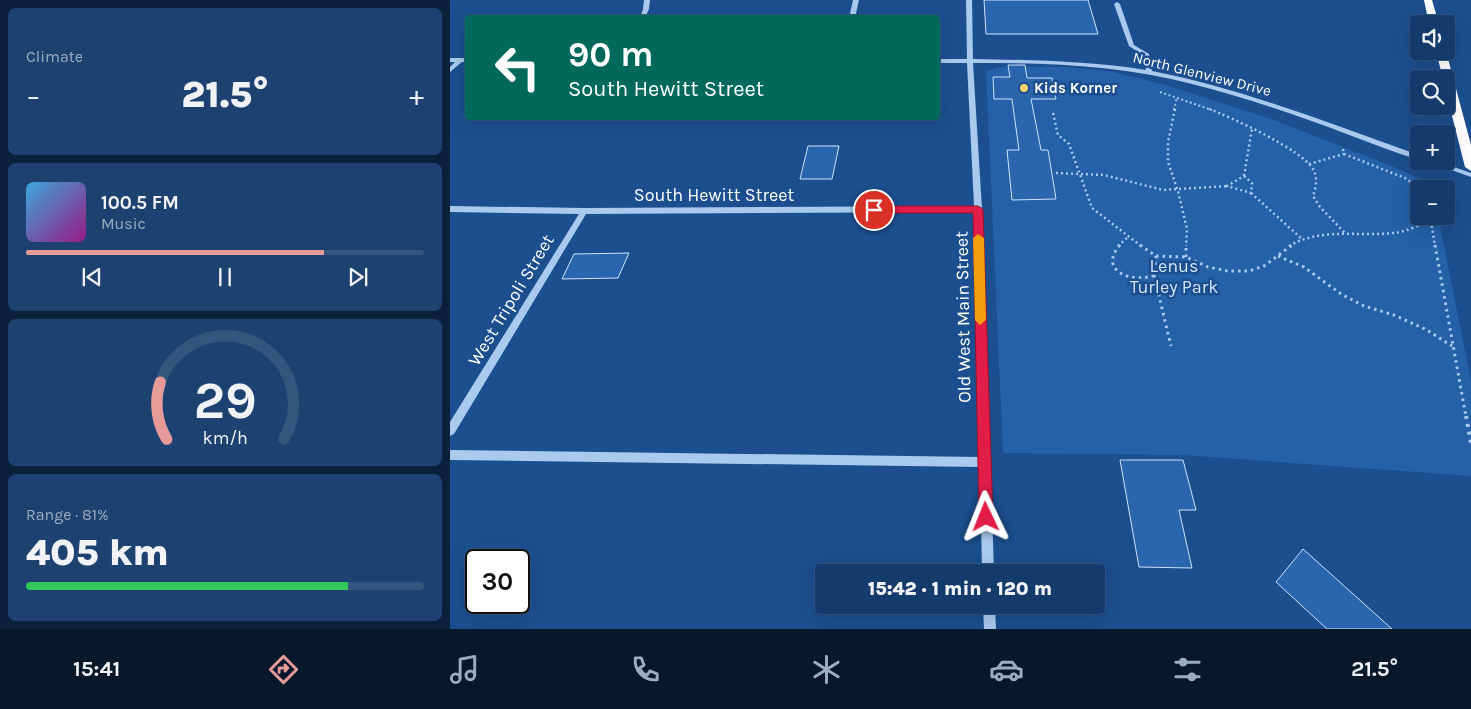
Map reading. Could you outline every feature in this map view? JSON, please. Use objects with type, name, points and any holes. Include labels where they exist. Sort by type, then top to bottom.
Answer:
[{"type":"highway","points":[[1428,0],[1432,15]]},
{"type":"highway","points":[[1443,60],[1471,167]]},
{"type":"street","points":[[643,15],[646,9],[646,0]]},
{"type":"street","points":[[853,15],[856,0]]},
{"type":"street","name":"Old West Main Street","points":[[969,0],[970,62],[978,209],[988,564]]},
{"type":"street","points":[[1117,4],[1132,46],[1146,54],[1149,72]]},
{"type":"street","points":[[450,60],[465,60]]},
{"type":"street","points":[[450,70],[460,60]]},
{"type":"street","name":"North Glenview Drive","points":[[940,61],[1075,63],[1149,72],[1266,103],[1410,155]]},
{"type":"street","points":[[1455,170],[1471,175]]},
{"type":"street","name":"South Hewitt Street","points":[[450,209],[584,211],[978,209]]},
{"type":"street","name":"West Tripoli Street","points":[[450,431],[584,211]]},
{"type":"street","points":[[450,455],[984,462]]},
{"type":"street","points":[[990,614],[990,629]]},
{"type":"path","points":[[1153,90],[1177,97],[1233,119],[1280,144],[1308,164],[1316,175],[1317,185],[1313,196],[1320,207],[1345,233]]},
{"type":"path","points":[[1177,97],[1168,142],[1168,162],[1178,191],[1187,229],[1186,257]]},
{"type":"path","points":[[1052,113],[1058,135],[1068,144],[1092,208],[1128,237],[1156,256],[1186,257],[1228,271],[1249,271],[1264,266],[1285,249],[1302,239],[1318,235],[1345,233],[1395,233],[1419,225]]},
{"type":"path","points":[[1227,186],[1244,176],[1252,129]]},
{"type":"path","points":[[1343,149],[1344,154]]},
{"type":"path","points":[[1308,164],[1344,154],[1410,182]]},
{"type":"path","points":[[1056,173],[1104,174],[1163,190],[1178,191],[1227,186],[1251,193],[1302,239]]},
{"type":"path","points":[[1244,176],[1252,183],[1251,193]]},
{"type":"path","points":[[1432,225],[1471,443]]},
{"type":"path","points":[[1128,237],[1118,247],[1112,257],[1113,265],[1119,273],[1130,278],[1149,278],[1154,275]]},
{"type":"path","points":[[1156,256],[1154,275],[1171,346]]},
{"type":"path","points":[[1278,256],[1304,267],[1341,294],[1364,306],[1394,315],[1418,326],[1453,347]]},
{"type":"green space","name":"Lenus Turley Park","points":[[1001,67],[1061,67],[1109,71],[1169,86],[1274,120],[1389,165],[1421,180],[1410,180],[1410,225],[1440,225],[1471,380],[1471,476],[1182,455],[1003,453],[986,71]]},
{"type":"building","points":[[984,0],[1088,0],[1098,34],[986,34]]},
{"type":"building","points":[[1008,65],[1025,65],[1027,78],[1052,78],[1056,99],[1031,99],[1041,150],[1048,150],[1056,199],[1012,200],[1007,150],[1019,150],[1012,99],[994,99],[993,77],[1010,77]]},
{"type":"building","points":[[808,146],[839,146],[832,179],[800,179]]},
{"type":"building","points":[[629,253],[618,278],[562,279],[574,254]]},
{"type":"building","points":[[1120,460],[1183,460],[1196,510],[1179,510],[1192,568],[1139,567]]},
{"type":"building","points":[[1303,549],[1392,629],[1327,629],[1276,582]]},
{"type":"slow traffic","points":[[978,238],[980,320]]},
{"type":"place","name":"Kids Korner","points":[[1024,88]]},
{"type":"route","points":[[874,210],[978,209],[986,517]]}]
